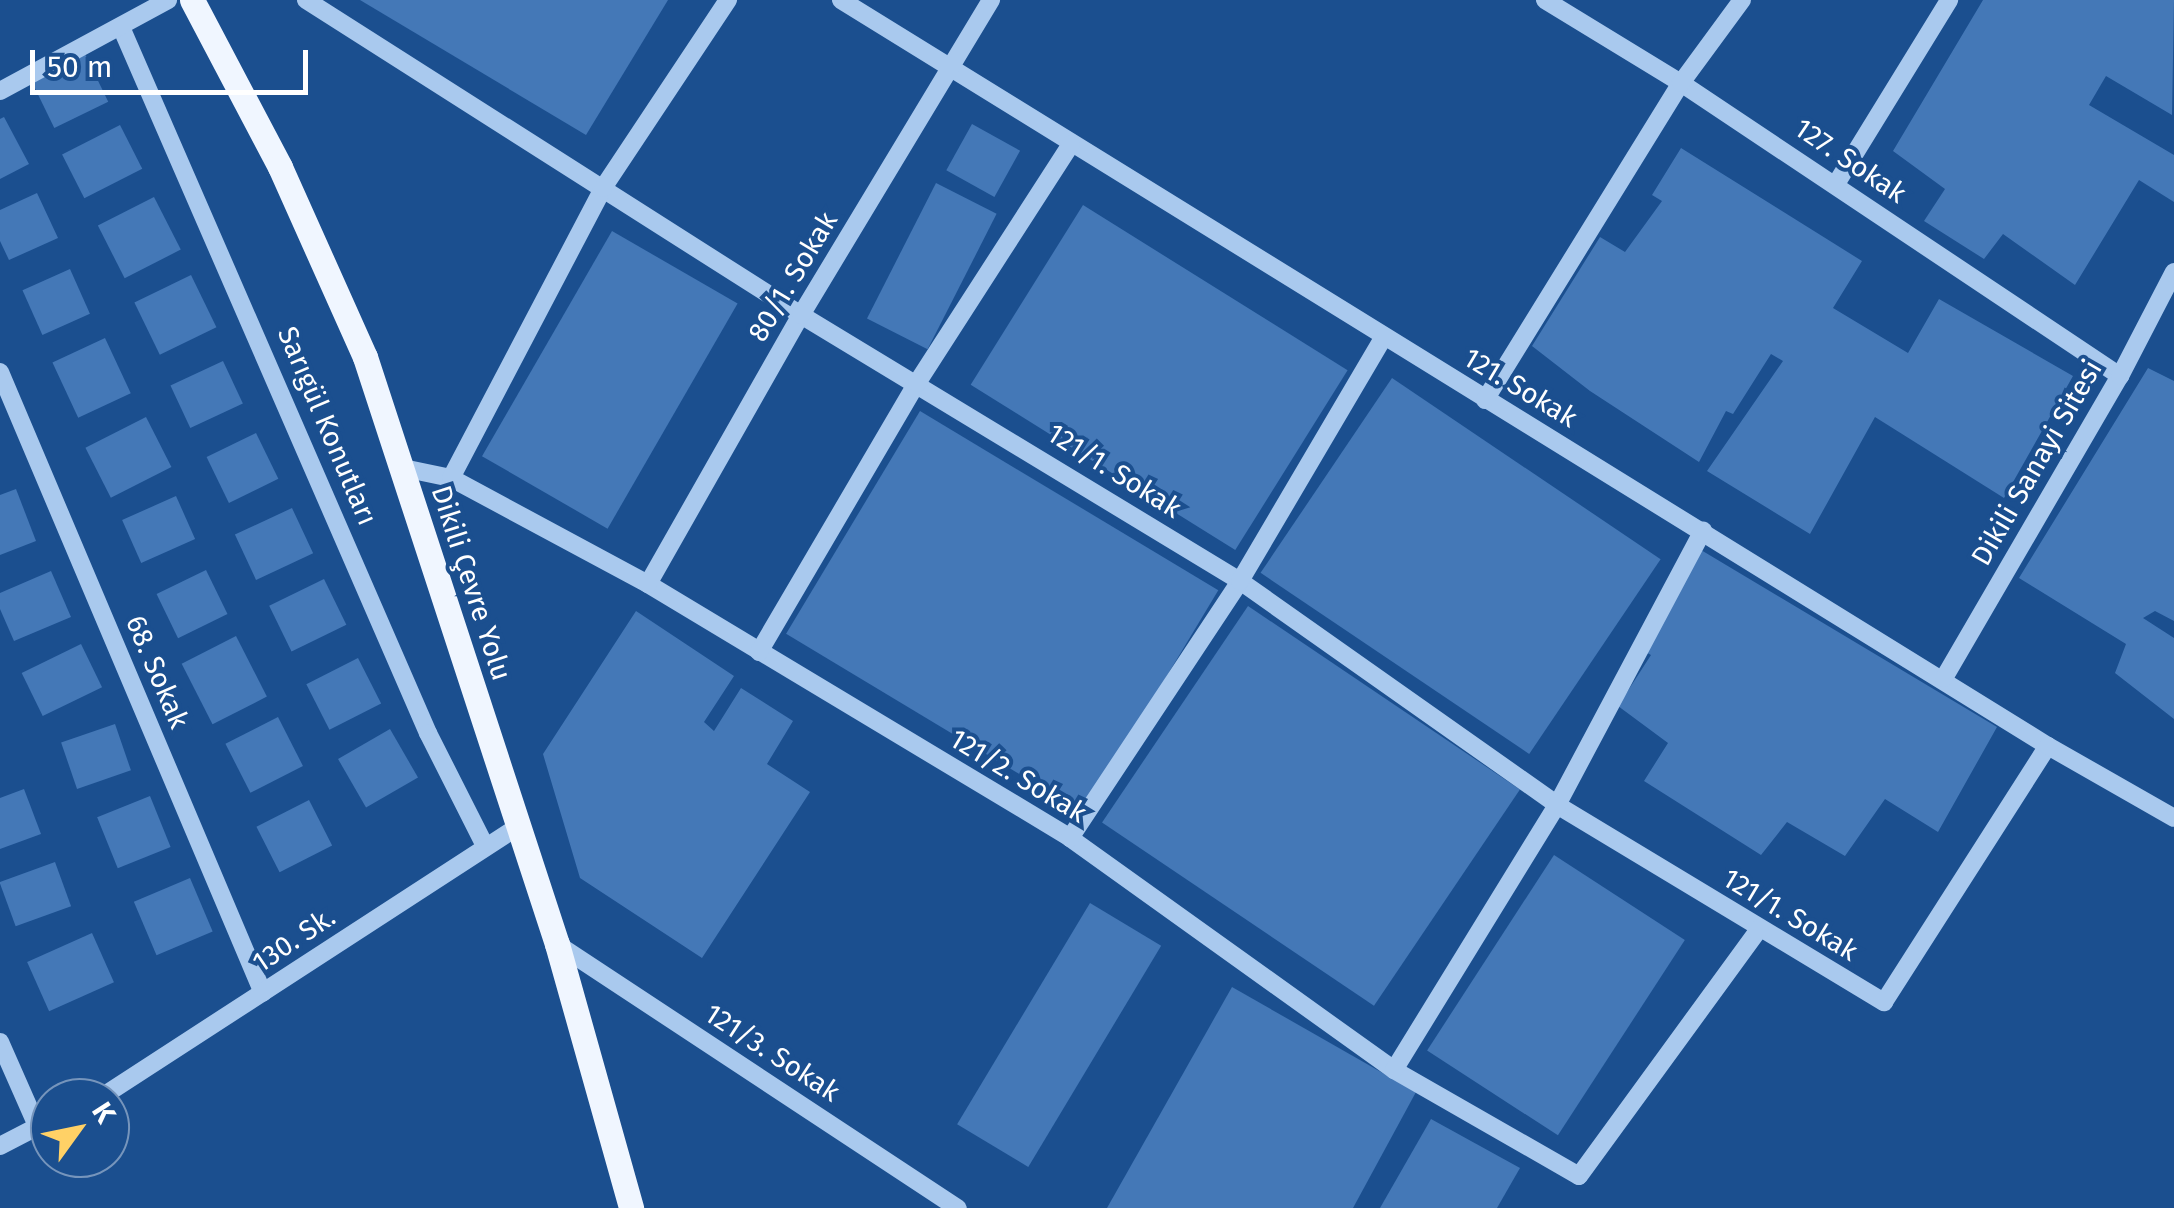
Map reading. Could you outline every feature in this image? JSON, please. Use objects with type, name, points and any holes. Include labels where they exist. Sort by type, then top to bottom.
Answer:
[{"type":"main road","name":"Dikili Çevre Yolu","points":[[192,0],[326,265],[365,358],[556,944],[631,1208]]},
{"type":"street","points":[[0,90],[168,0]]},
{"type":"street","name":"121/1. Sokak","points":[[306,0],[801,315],[917,382],[1240,582],[1557,805],[1884,1002],[2048,746]]},
{"type":"street","points":[[451,478],[603,188],[728,0]]},
{"type":"street","name":"121. Sokak","points":[[841,0],[1485,400],[1944,678],[2048,746],[2174,818]]},
{"type":"street","name":"80/1. Sokak","points":[[648,584],[801,315],[991,0]]},
{"type":"street","name":"127. Sokak","points":[[1544,0],[1836,184],[2120,376]]},
{"type":"street","points":[[1485,400],[1681,83],[1742,0]]},
{"type":"street","points":[[1836,184],[1949,0]]},
{"type":"street","name":"Sarıgül Konutları","points":[[121,26],[428,733],[486,846]]},
{"type":"street","points":[[759,652],[917,382],[1071,144]]},
{"type":"street","name":"Dikili Sanayi Sitesi","points":[[1944,678],[2120,376],[2174,272]]},
{"type":"street","points":[[1070,838],[1240,582],[1384,337]]},
{"type":"street","name":"68. Sokak","points":[[0,372],[264,993]]},
{"type":"street","name":"121/2. Sokak","points":[[403,468],[451,478],[648,584],[1070,838],[1394,1070],[1579,1176],[1759,929]]},
{"type":"street","points":[[1394,1070],[1557,805],[1703,530]]},
{"type":"street","name":"130. Sk.","points":[[130,1079],[518,827]]},
{"type":"street","name":"121/3. Sokak","points":[[556,944],[958,1208]]},
{"type":"street","points":[[0,1042],[30,1099]]},
{"type":"street","points":[[0,1146],[30,1130]]},
{"type":"building","points":[[360,0],[668,0],[586,135]]},
{"type":"building","points":[[1983,0],[2174,0],[2172,115],[2106,76],[2089,105],[2174,155],[2174,202],[2139,180],[2075,285],[2003,234],[1984,259],[1924,221],[1945,189],[1893,151]]},
{"type":"building","points":[[85,54],[108,102],[54,128],[31,80]]},
{"type":"building","points":[[4,117],[29,164],[0,179],[0,119]]},
{"type":"building","points":[[972,124],[1020,151],[994,197],[946,170]]},
{"type":"building","points":[[120,125],[142,169],[84,198],[62,155]]},
{"type":"building","points":[[1681,148],[1862,261],[1833,308],[1908,353],[1939,299],[2073,376],[2004,498],[1875,417],[1810,534],[1707,471],[1783,361],[1771,354],[1733,414],[1726,411],[1699,462],[1590,391],[1532,346],[1600,237],[1625,252],[1662,201],[1652,195]]},
{"type":"building","points":[[936,183],[997,214],[928,349],[867,318]]},
{"type":"building","points":[[37,193],[58,238],[9,260],[0,241],[0,210]]},
{"type":"building","points":[[154,197],[181,250],[125,278],[98,226]]},
{"type":"building","points":[[1083,205],[1348,370],[1235,550],[971,385]]},
{"type":"building","points":[[612,231],[738,304],[608,529],[482,456]]},
{"type":"building","points":[[70,269],[90,314],[42,335],[22,290]]},
{"type":"building","points":[[191,275],[216,327],[160,355],[134,303]]},
{"type":"building","points":[[105,338],[131,393],[78,418],[52,363]]},
{"type":"building","points":[[223,361],[243,404],[190,428],[170,386]]},
{"type":"building","points":[[2148,368],[2174,381],[2174,621],[2155,611],[2143,618],[2174,638],[2174,719],[2115,673],[2126,644],[2019,578]]},
{"type":"building","points":[[1392,378],[1661,559],[1529,754],[1261,573]]},
{"type":"building","points":[[920,411],[1218,590],[1084,813],[786,634]]},
{"type":"building","points":[[146,417],[171,467],[111,498],[85,448]]},
{"type":"building","points":[[256,433],[278,479],[229,503],[207,457]]},
{"type":"building","points":[[16,489],[36,541],[0,555],[0,495]]},
{"type":"building","points":[[176,496],[195,539],[141,563],[122,520]]},
{"type":"building","points":[[292,508],[313,553],[256,580],[235,535]]},
{"type":"building","points":[[1701,550],[1997,727],[1938,832],[1885,799],[1845,856],[1787,822],[1761,855],[1644,781],[1668,743],[1618,706],[1651,655],[1640,649]]},
{"type":"building","points":[[206,570],[227,614],[178,638],[157,594]]},
{"type":"building","points":[[51,571],[71,617],[14,641],[0,609],[0,593]]},
{"type":"building","points":[[324,579],[346,625],[292,652],[269,606]]},
{"type":"building","points":[[1248,606],[1520,789],[1374,1006],[1102,822]]},
{"type":"building","points":[[636,611],[734,676],[704,722],[714,731],[741,688],[793,721],[767,764],[810,792],[702,958],[580,878],[543,754]]},
{"type":"building","points":[[236,636],[267,697],[213,724],[182,664]]},
{"type":"building","points":[[81,644],[102,687],[43,716],[22,673]]},
{"type":"building","points":[[358,658],[381,703],[329,730],[306,684]]},
{"type":"building","points":[[278,717],[303,766],[250,793],[225,744]]},
{"type":"building","points":[[115,724],[131,770],[77,789],[61,743]]},
{"type":"building","points":[[390,729],[418,777],[366,807],[338,759]]},
{"type":"building","points":[[24,789],[41,834],[0,849],[0,798]]},
{"type":"building","points":[[150,796],[171,847],[118,868],[97,817]]},
{"type":"building","points":[[309,800],[332,845],[280,872],[256,827]]},
{"type":"building","points":[[1554,855],[1685,940],[1558,1135],[1427,1050]]},
{"type":"building","points":[[55,862],[71,906],[16,926],[0,882]]},
{"type":"building","points":[[190,878],[213,931],[157,955],[134,902]]},
{"type":"building","points":[[1090,903],[1161,946],[1028,1167],[957,1124]]},
{"type":"building","points":[[92,933],[114,982],[49,1011],[27,962]]},
{"type":"building","points":[[1232,987],[1416,1092],[1353,1208],[1107,1208]]},
{"type":"building","points":[[1431,1119],[1520,1168],[1497,1208],[1380,1208]]}]
